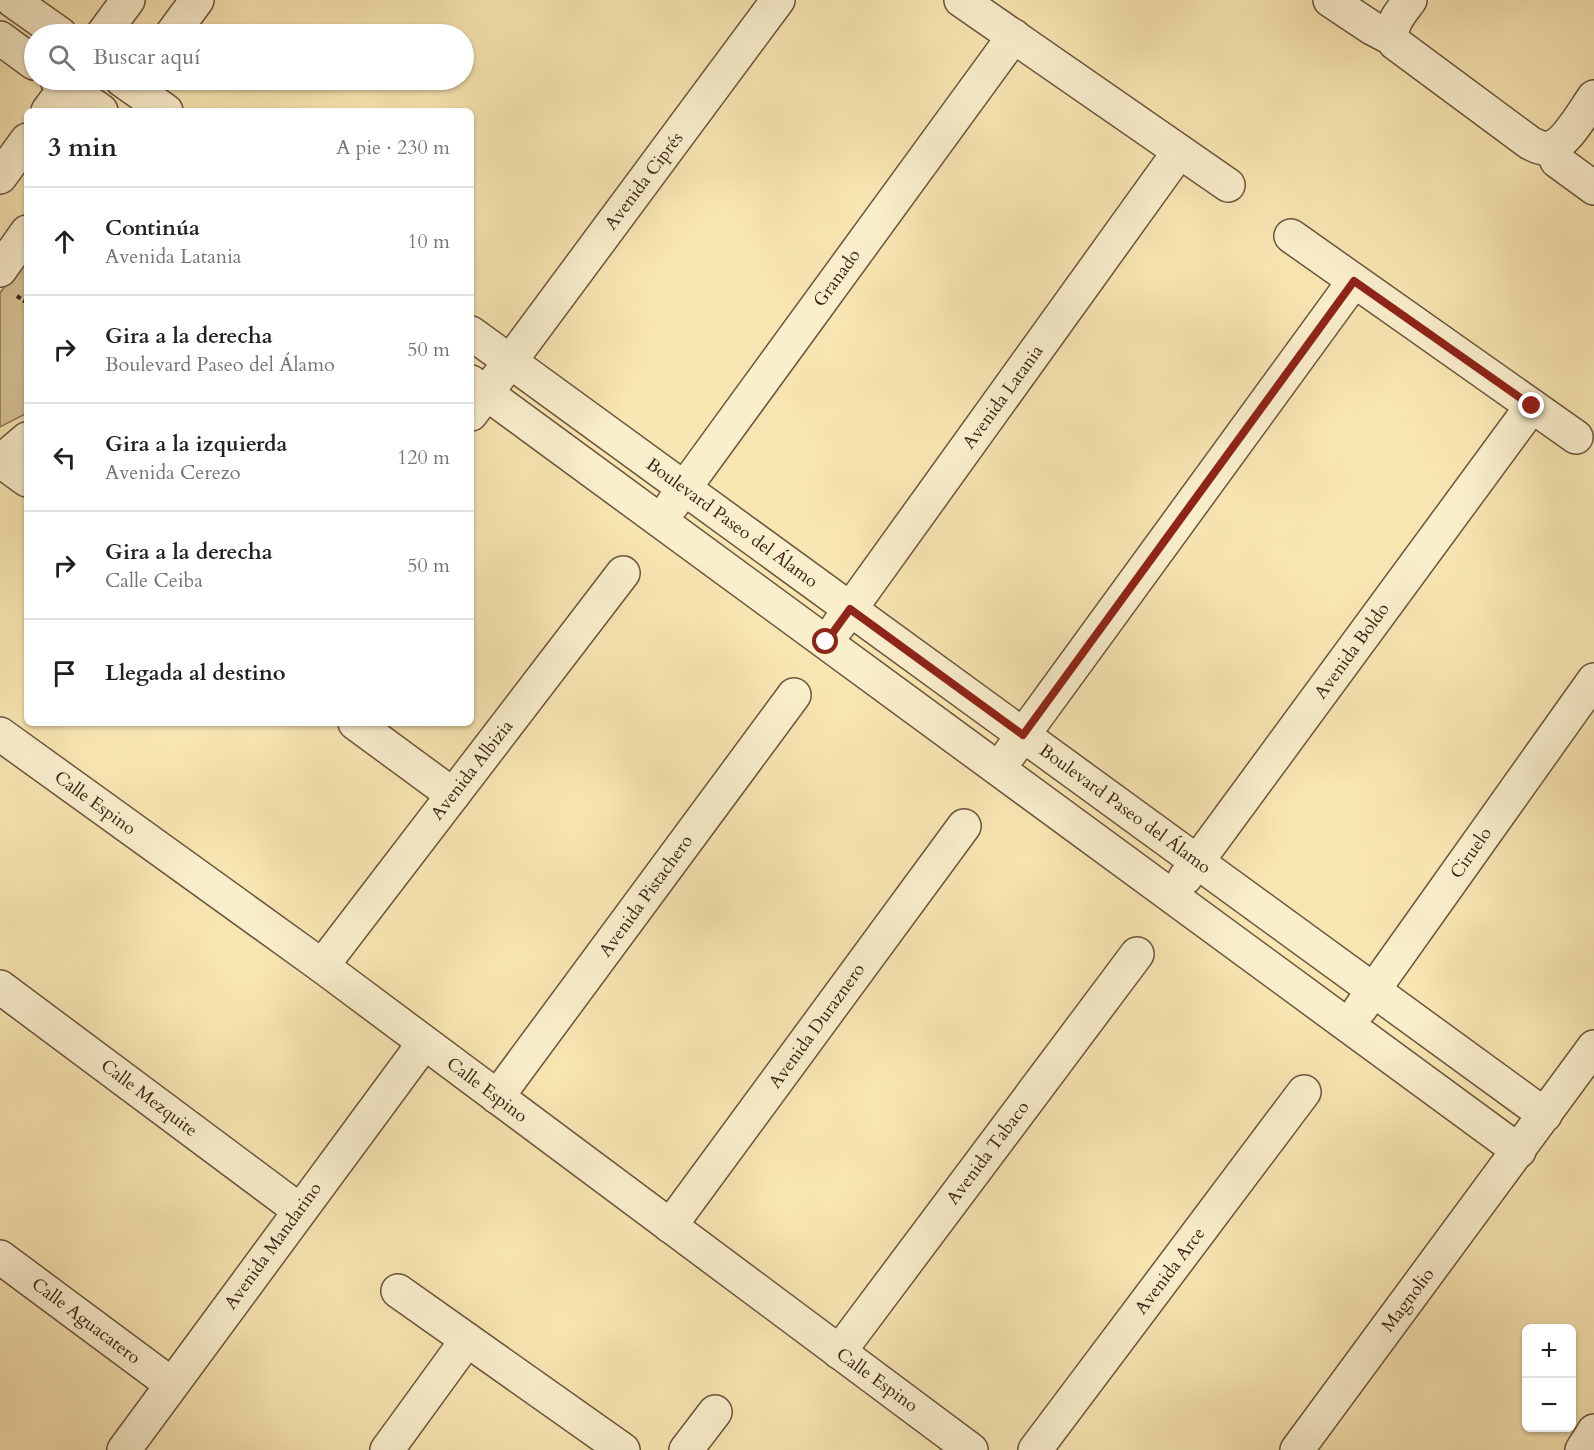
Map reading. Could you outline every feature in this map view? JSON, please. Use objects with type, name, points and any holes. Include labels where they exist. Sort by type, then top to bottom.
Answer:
[{"type":"street","points":[[12,0],[46,24]]},
{"type":"street","points":[[110,24],[128,0]]},
{"type":"street","points":[[179,24],[197,0]]},
{"type":"street","name":"Avenida Ciprés","points":[[476,396],[510,362],[778,0]]},
{"type":"street","points":[[961,0],[1228,185]]},
{"type":"street","points":[[1330,0],[1390,38],[1395,44],[1540,148],[1551,148],[1564,140],[1594,98]]},
{"type":"street","points":[[1390,38],[1396,20],[1410,0]]},
{"type":"street","name":"Granado","points":[[661,521],[1014,36]]},
{"type":"street","points":[[0,38],[24,56]]},
{"type":"street","points":[[62,90],[95,108]]},
{"type":"street","points":[[130,90],[161,108]]},
{"type":"street","points":[[0,177],[24,144]]},
{"type":"street","points":[[1551,148],[1557,161],[1594,188]]},
{"type":"street","name":"Avenida Latania","points":[[826,642],[1179,152]]},
{"type":"street","points":[[0,270],[24,236]]},
{"type":"street","points":[[1291,236],[1576,437]]},
{"type":"street","points":[[999,769],[1354,281]]},
{"type":"street","name":"Boulevard Paseo del Álamo","points":[[474,335],[1545,1115]]},
{"type":"street","points":[[476,396],[661,521],[1519,1150]]},
{"type":"street","name":"Avenida Boldo","points":[[1172,896],[1532,406]]},
{"type":"street","points":[[24,441],[0,461],[24,478]]},
{"type":"street","name":"Avenida Albizia","points":[[322,966],[623,573]]},
{"type":"street","name":"Ciruelo","points":[[1348,1025],[1594,680]]},
{"type":"street","name":"Avenida Pistachero","points":[[497,1097],[794,694]]},
{"type":"street","points":[[359,726],[453,795]]},
{"type":"street","name":"Calle Espino","points":[[0,734],[322,966],[964,1448]]},
{"type":"street","name":"Avenida Duraznero","points":[[670,1226],[964,826]]},
{"type":"street","name":"Avenida Tabaco","points":[[839,1353],[1137,954]]},
{"type":"street","name":"Calle Mezquite","points":[[0,987],[299,1210]]},
{"type":"street","name":"Avenida Mandarino","points":[[124,1450],[424,1042]]},
{"type":"street","name":"Magnolio","points":[[1297,1450],[1594,1047]]},
{"type":"street","name":"Avenida Arce","points":[[1035,1450],[1304,1092]]},
{"type":"street","name":"Calle Aguacatero","points":[[0,1257],[171,1384]]},
{"type":"street","points":[[398,1291],[623,1450]]},
{"type":"street","points":[[387,1450],[467,1340]]},
{"type":"street","points":[[686,1450],[715,1412]]},
{"type":"street","points":[[1582,1450],[1594,1431]]},
{"type":"shaded area","points":[[24,261],[24,415],[0,427],[0,293]]},
{"type":"route","points":[[826,642],[850,609],[1023,735],[1354,281],[1532,406]]}]
